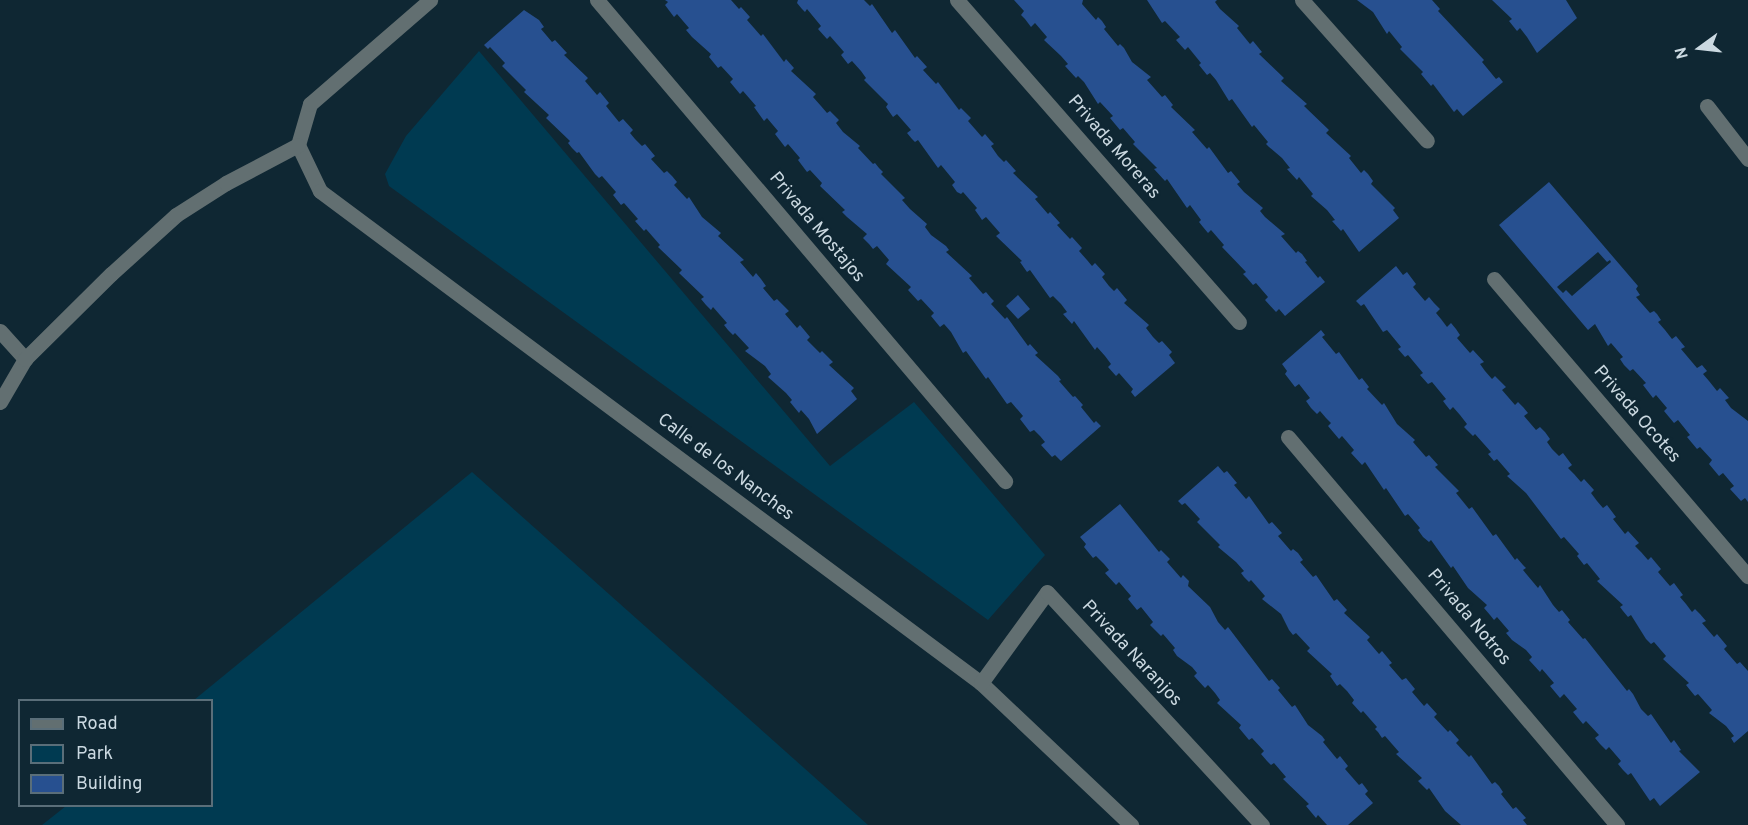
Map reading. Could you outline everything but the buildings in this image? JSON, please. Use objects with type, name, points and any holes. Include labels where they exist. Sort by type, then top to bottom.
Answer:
[{"type":"street","points":[[0,402],[25,359],[111,274],[176,215],[226,183],[298,145],[310,104],[430,0]]},
{"type":"street","name":"Privada Mostajos","points":[[597,0],[1005,481]]},
{"type":"street","name":"Privada Moreras","points":[[957,0],[1239,322]]},
{"type":"street","points":[[1302,0],[1427,141]]},
{"type":"street","points":[[1707,106],[1748,159]]},
{"type":"street","name":"Calle de los Nanches","points":[[298,145],[320,191],[981,683],[1131,825]]},
{"type":"street","name":"Privada Ocotes","points":[[1494,279],[1748,576]]},
{"type":"street","points":[[0,331],[25,359]]},
{"type":"street","name":"Privada Notros","points":[[1288,437],[1617,825]]},
{"type":"street","name":"Privada Naranjos","points":[[981,683],[1047,592],[1262,825]]},
{"type":"green space","points":[[479,51],[830,466],[914,402],[1045,555],[988,620],[389,186],[385,174],[406,136]]},
{"type":"green space","points":[[472,472],[868,825],[42,825],[65,807],[213,807],[213,699],[195,699]]}]
